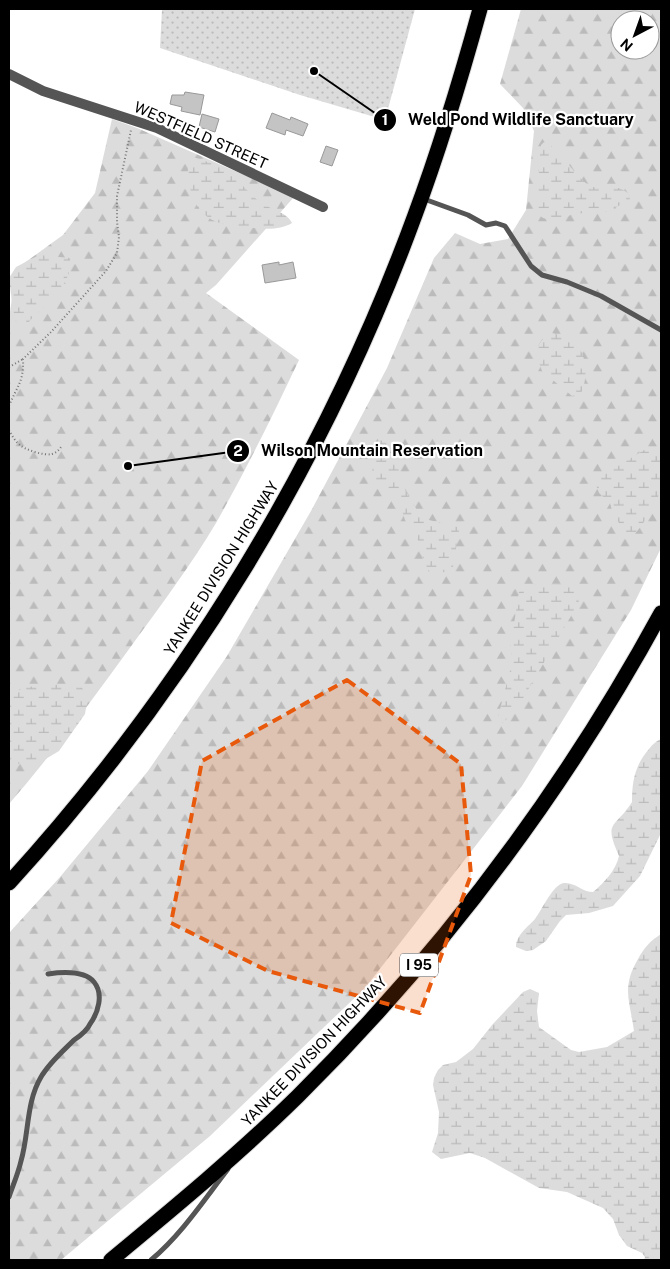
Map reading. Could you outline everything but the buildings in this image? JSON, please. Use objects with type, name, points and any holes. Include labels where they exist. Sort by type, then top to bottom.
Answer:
[{"type":"highway","name":"YANKEE DIVISION HIGHWAY","points":[[9,883],[68,815],[143,719],[190,653],[256,549],[296,479],[339,394],[384,294],[422,198],[454,102],[480,9]]},
{"type":"highway","name":"YANKEE DIVISION HIGHWAY","points":[[111,1260],[206,1181],[302,1091],[370,1020],[430,952],[483,886],[576,757],[661,613]]},
{"type":"street","name":"WESTFIELD STREET","points":[[9,74],[44,91],[157,128],[323,207]]},
{"type":"lane","points":[[422,198],[468,215],[486,225],[496,222],[505,226],[531,266],[542,275],[567,282],[601,296],[661,330]]},
{"type":"lane","points":[[9,1197],[21,1161],[32,1099],[41,1076],[60,1054],[90,1026],[96,1014],[100,996],[91,978],[62,972],[48,974]]},
{"type":"lane","points":[[151,1260],[193,1215],[248,1143]]},
{"type":"path","points":[[9,367],[23,359],[51,332],[106,271],[117,254],[119,237],[117,196],[134,120]]},
{"type":"path","points":[[9,406],[24,374],[23,359]]},
{"type":"path","points":[[9,430],[21,446],[30,450],[54,454],[61,447]]},
{"type":"highlighted area","points":[[347,680],[461,764],[471,875],[420,1013],[268,971],[171,923],[202,761]]},
{"type":"green space","points":[[162,9],[415,9],[385,120],[300,95],[160,48]]},
{"type":"green space","points":[[521,9],[661,9],[661,548],[631,610],[522,786],[365,988],[210,1136],[61,1260],[9,1260],[9,933],[60,877],[148,771],[227,656],[311,511],[387,368],[434,258],[455,233],[480,244],[508,239],[526,210],[534,131],[523,108],[500,84]]},
{"type":"green space","points":[[112,119],[137,128],[294,197],[216,285],[206,293],[299,360],[238,483],[196,554],[88,706],[9,804],[9,319],[16,269],[63,235],[95,193]]},
{"type":"green space","points":[[544,142],[557,151],[577,175],[589,185],[598,188],[612,187],[623,190],[629,194],[630,199],[610,211],[572,214],[558,222],[543,218],[538,214],[537,187],[541,145]]},
{"type":"green space","points":[[192,157],[209,162],[225,170],[258,200],[287,216],[292,223],[278,228],[264,229],[230,226],[211,219],[197,206],[192,196],[188,170]]},
{"type":"green space","points":[[39,255],[70,258],[70,268],[63,286],[56,294],[28,323],[20,325],[14,319],[9,278],[16,267]]},
{"type":"green space","points":[[552,333],[571,339],[580,350],[586,372],[584,387],[581,393],[572,396],[542,371],[535,351],[542,340]]},
{"type":"green space","points":[[379,440],[389,442],[397,460],[401,483],[418,512],[425,519],[457,527],[459,530],[453,567],[442,573],[430,572],[425,564],[418,540],[405,520],[399,501],[378,489],[373,482],[371,449]]},
{"type":"green space","points":[[657,448],[661,450],[661,489],[648,516],[630,539],[613,514],[610,503],[599,493],[596,485],[602,476],[644,450]]},
{"type":"green space","points":[[569,584],[582,587],[578,604],[518,707],[503,723],[497,721],[511,667],[511,643],[519,592],[529,585]]},
{"type":"green space","points":[[67,684],[82,688],[88,696],[85,714],[59,751],[39,763],[9,764],[9,695],[26,687]]},
{"type":"green space","points":[[661,739],[661,833],[640,876],[613,906],[589,913],[566,915],[546,941],[533,950],[526,951],[516,947],[520,935],[535,919],[552,892],[560,884],[568,883],[593,892],[612,871],[619,856],[612,836],[613,826],[632,802],[634,780],[640,761],[652,746]]},
{"type":"green space","points":[[661,934],[661,1260],[644,1260],[645,1257],[642,1253],[627,1246],[619,1235],[613,1219],[603,1208],[567,1192],[539,1188],[485,1158],[470,1153],[441,1159],[432,1152],[438,1133],[439,1112],[433,1085],[438,1070],[443,1065],[456,1062],[473,1049],[492,1025],[523,992],[530,989],[539,993],[537,1011],[539,1027],[571,1050],[579,1052],[607,1047],[634,1031],[628,995],[630,978],[643,951],[650,942]]},
{"type":"place","name":"Weld Pond Wildlife Sanctuary","points":[[314,71]]},
{"type":"place","name":"Wilson Mountain Reservation","points":[[128,466]]}]
